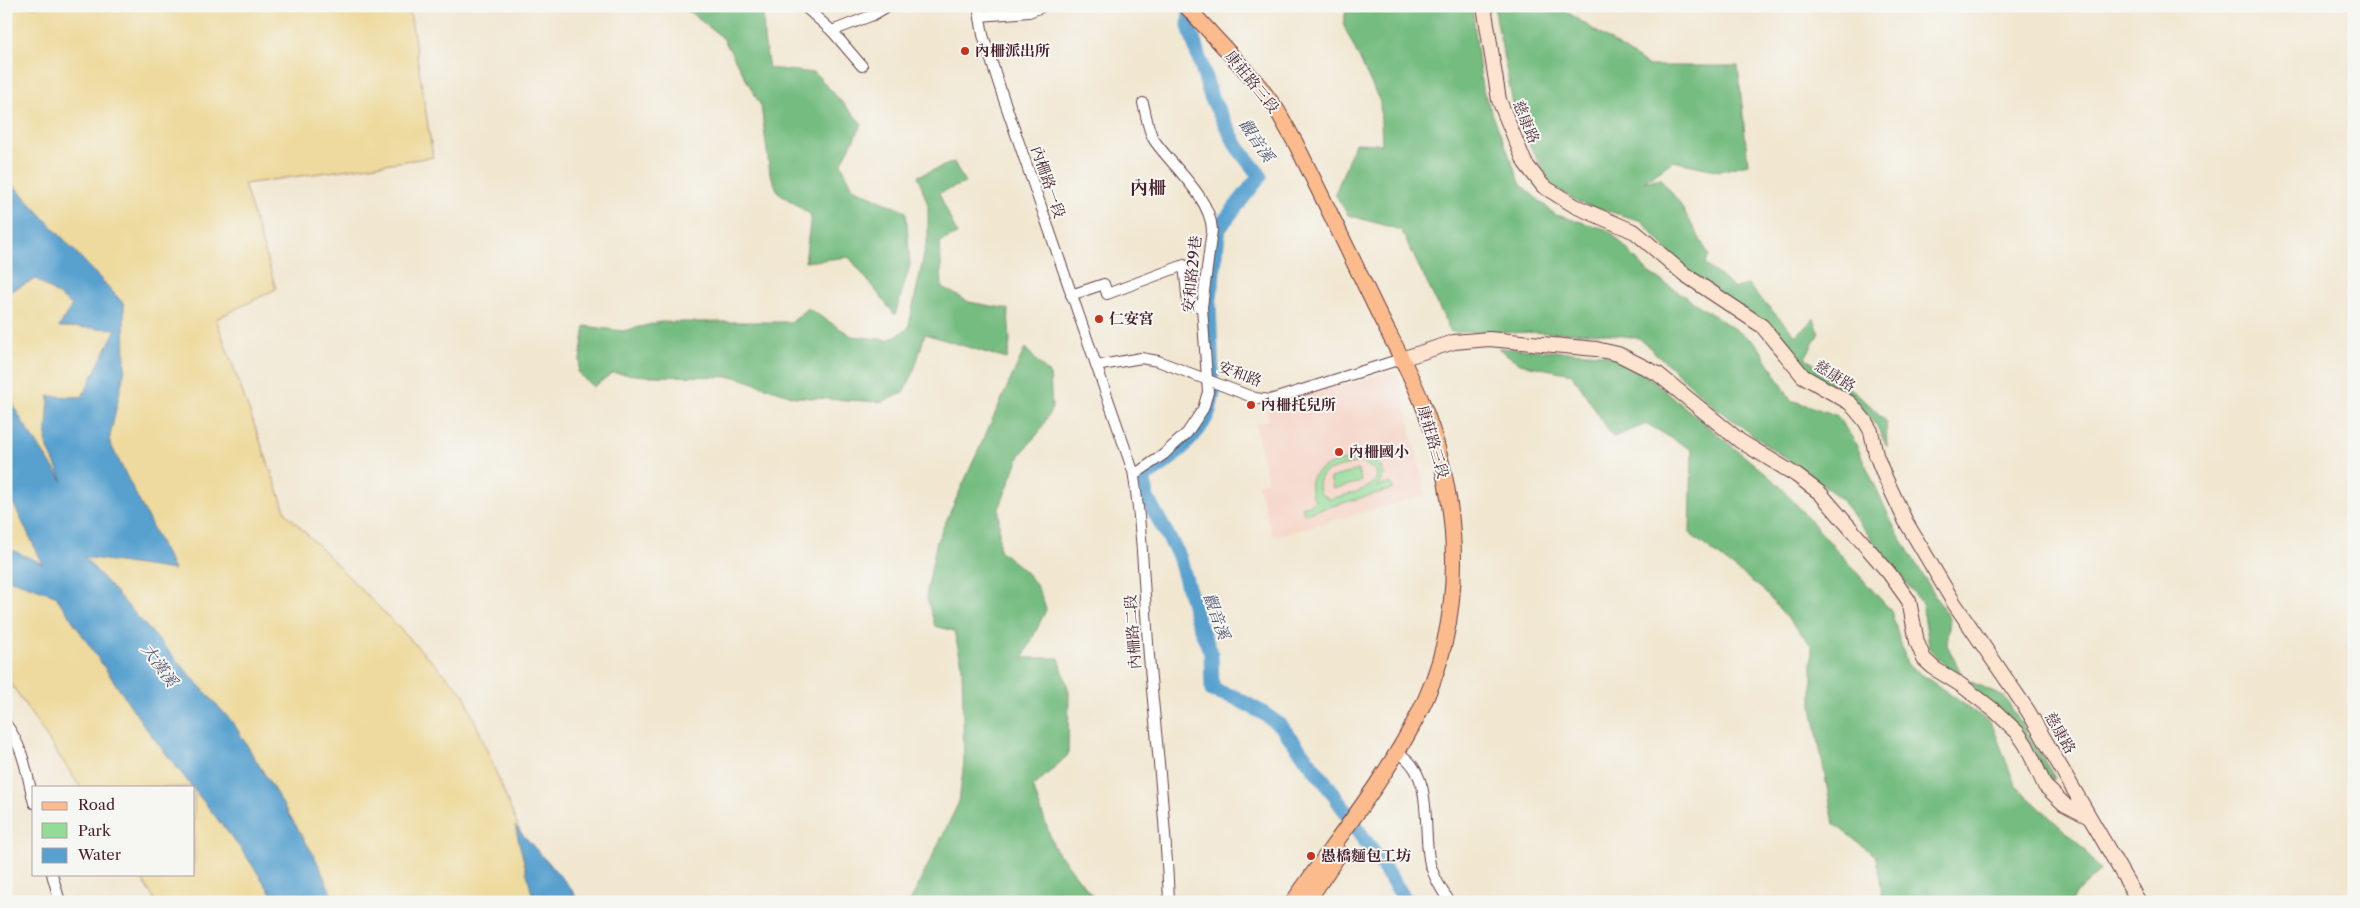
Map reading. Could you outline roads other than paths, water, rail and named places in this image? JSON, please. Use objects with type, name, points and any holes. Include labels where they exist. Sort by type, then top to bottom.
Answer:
[{"type":"main road","name":"康莊路三段","points":[[1186,6],[1201,12],[1277,110],[1296,144],[1436,414],[1448,452],[1458,499],[1463,568],[1458,631],[1438,691],[1403,756],[1307,902]]},
{"type":"main road","name":"康莊路三段","points":[[1293,902],[1352,819],[1418,716],[1441,656],[1448,627],[1453,600],[1454,570],[1448,497],[1431,426],[1406,357]]},
{"type":"street","points":[[804,6],[832,32],[862,66]]},
{"type":"street","points":[[832,32],[873,15],[888,6]]},
{"type":"street","points":[[979,11],[1030,12],[1044,6]]},
{"type":"street","name":"慈康路","points":[[1484,6],[1499,100],[1526,163],[1543,186],[1557,197],[1635,232],[1684,274],[1762,326],[1803,376],[1850,403],[1871,431],[1876,455],[1906,522],[1954,603],[2028,710],[2139,902]]},
{"type":"street","name":"內柵路一段","points":[[979,11],[1002,94],[1096,366]]},
{"type":"street","name":"安和路29巷","points":[[1134,475],[1163,455],[1186,433],[1203,409],[1208,392],[1202,307],[1211,245],[1212,219],[1197,194],[1153,138],[1143,103]]},
{"type":"street","points":[[1071,295],[1104,284],[1107,294],[1184,265],[1188,304],[1202,307]]},
{"type":"street","points":[[1406,357],[1454,342],[1489,339],[1596,349],[1618,354],[1658,374],[1740,442],[1796,475],[1820,494],[1889,572],[1909,601],[1917,642],[1924,658],[1935,669],[1961,684],[1995,711],[2017,732],[2046,786],[2064,804],[2089,817]]},
{"type":"street","name":"安和路","points":[[1096,366],[1141,358],[1158,361],[1255,398],[1270,400],[1406,357]]},
{"type":"street","name":"內柵路二段","points":[[1096,366],[1134,475],[1138,497],[1149,656],[1167,838],[1169,902]]},
{"type":"street","points":[[6,724],[19,746],[32,794]]},
{"type":"street","points":[[1403,756],[1410,761],[1418,774],[1423,794],[1430,864],[1442,891],[1450,902]]},
{"type":"street","points":[[53,876],[60,902]]},
{"type":"water","name":"大漢溪","points":[[6,177],[124,304],[125,368],[109,441],[174,570],[84,557],[234,724],[315,857],[335,902],[277,902],[244,853],[195,791],[195,786],[191,786],[145,727],[55,595],[6,578],[6,547],[43,564],[6,489],[6,391],[22,421],[63,482],[46,444],[49,396],[82,397],[116,329],[59,327],[72,305],[36,279],[6,293]]},
{"type":"water","points":[[515,826],[570,887],[579,902],[534,902]]},
{"type":"waterway","name":"觀音溪","points":[[1190,6],[1189,26],[1211,97],[1238,148],[1260,176],[1219,228],[1209,305],[1212,374]]},
{"type":"waterway","name":"觀音溪","points":[[1214,389],[1209,411],[1198,430],[1181,449],[1162,465],[1143,476],[1147,498],[1179,556],[1197,619],[1211,653],[1212,690],[1234,697],[1263,713],[1281,726],[1328,786],[1407,902]]},
{"type":"place","name":"內柵派出所","points":[[965,51]]},
{"type":"place","name":"仁安宮","points":[[1099,319]]},
{"type":"place","name":"內柵托兒所","points":[[1251,405]]},
{"type":"place","name":"內柵國小","points":[[1339,452]]},
{"type":"place","name":"愚橋麵包工坊","points":[[1311,856]]},
{"type":"district","name":"內柵","points":[[1148,188]]}]
